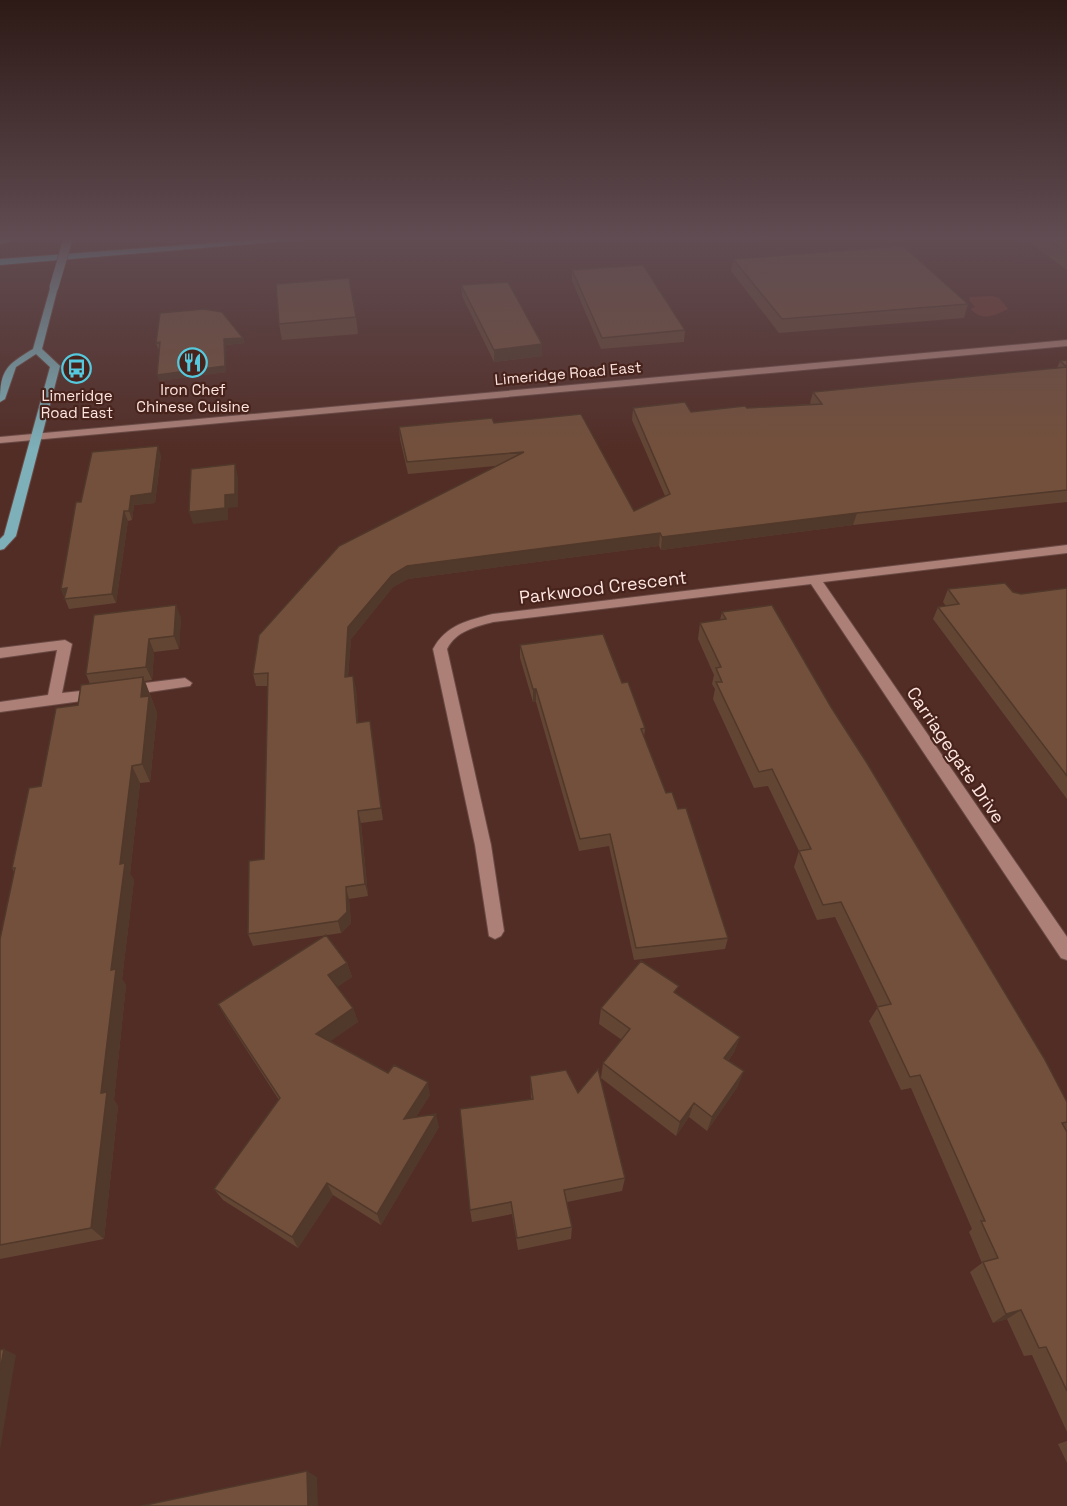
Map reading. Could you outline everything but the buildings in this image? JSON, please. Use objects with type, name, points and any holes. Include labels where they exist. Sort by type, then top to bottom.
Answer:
[{"type":"main road","points":[[0,399],[12,366],[37,350],[48,309]]},
{"type":"main road","points":[[0,546],[10,536],[56,366],[37,350]]},
{"type":"street","name":"Limeridge Road East","points":[[0,440],[1067,343]]},
{"type":"street","name":"Parkwood Crescent","points":[[495,931],[483,845],[440,649],[444,640],[468,624],[493,618],[1067,549]]},
{"type":"street","name":"Carriagegate Drive","points":[[813,579],[1067,952]]},
{"type":"street","points":[[0,653],[65,644],[54,699]]},
{"type":"street","points":[[0,707],[185,683]]},
{"type":"shaded area","points":[[971,309],[1007,309],[994,315],[980,316]]},
{"type":"place","name":"Iron Chef Chinese Cuisine","points":[[193,362]]},
{"type":"place","name":"Limeridge Road East","points":[[77,368]]}]
